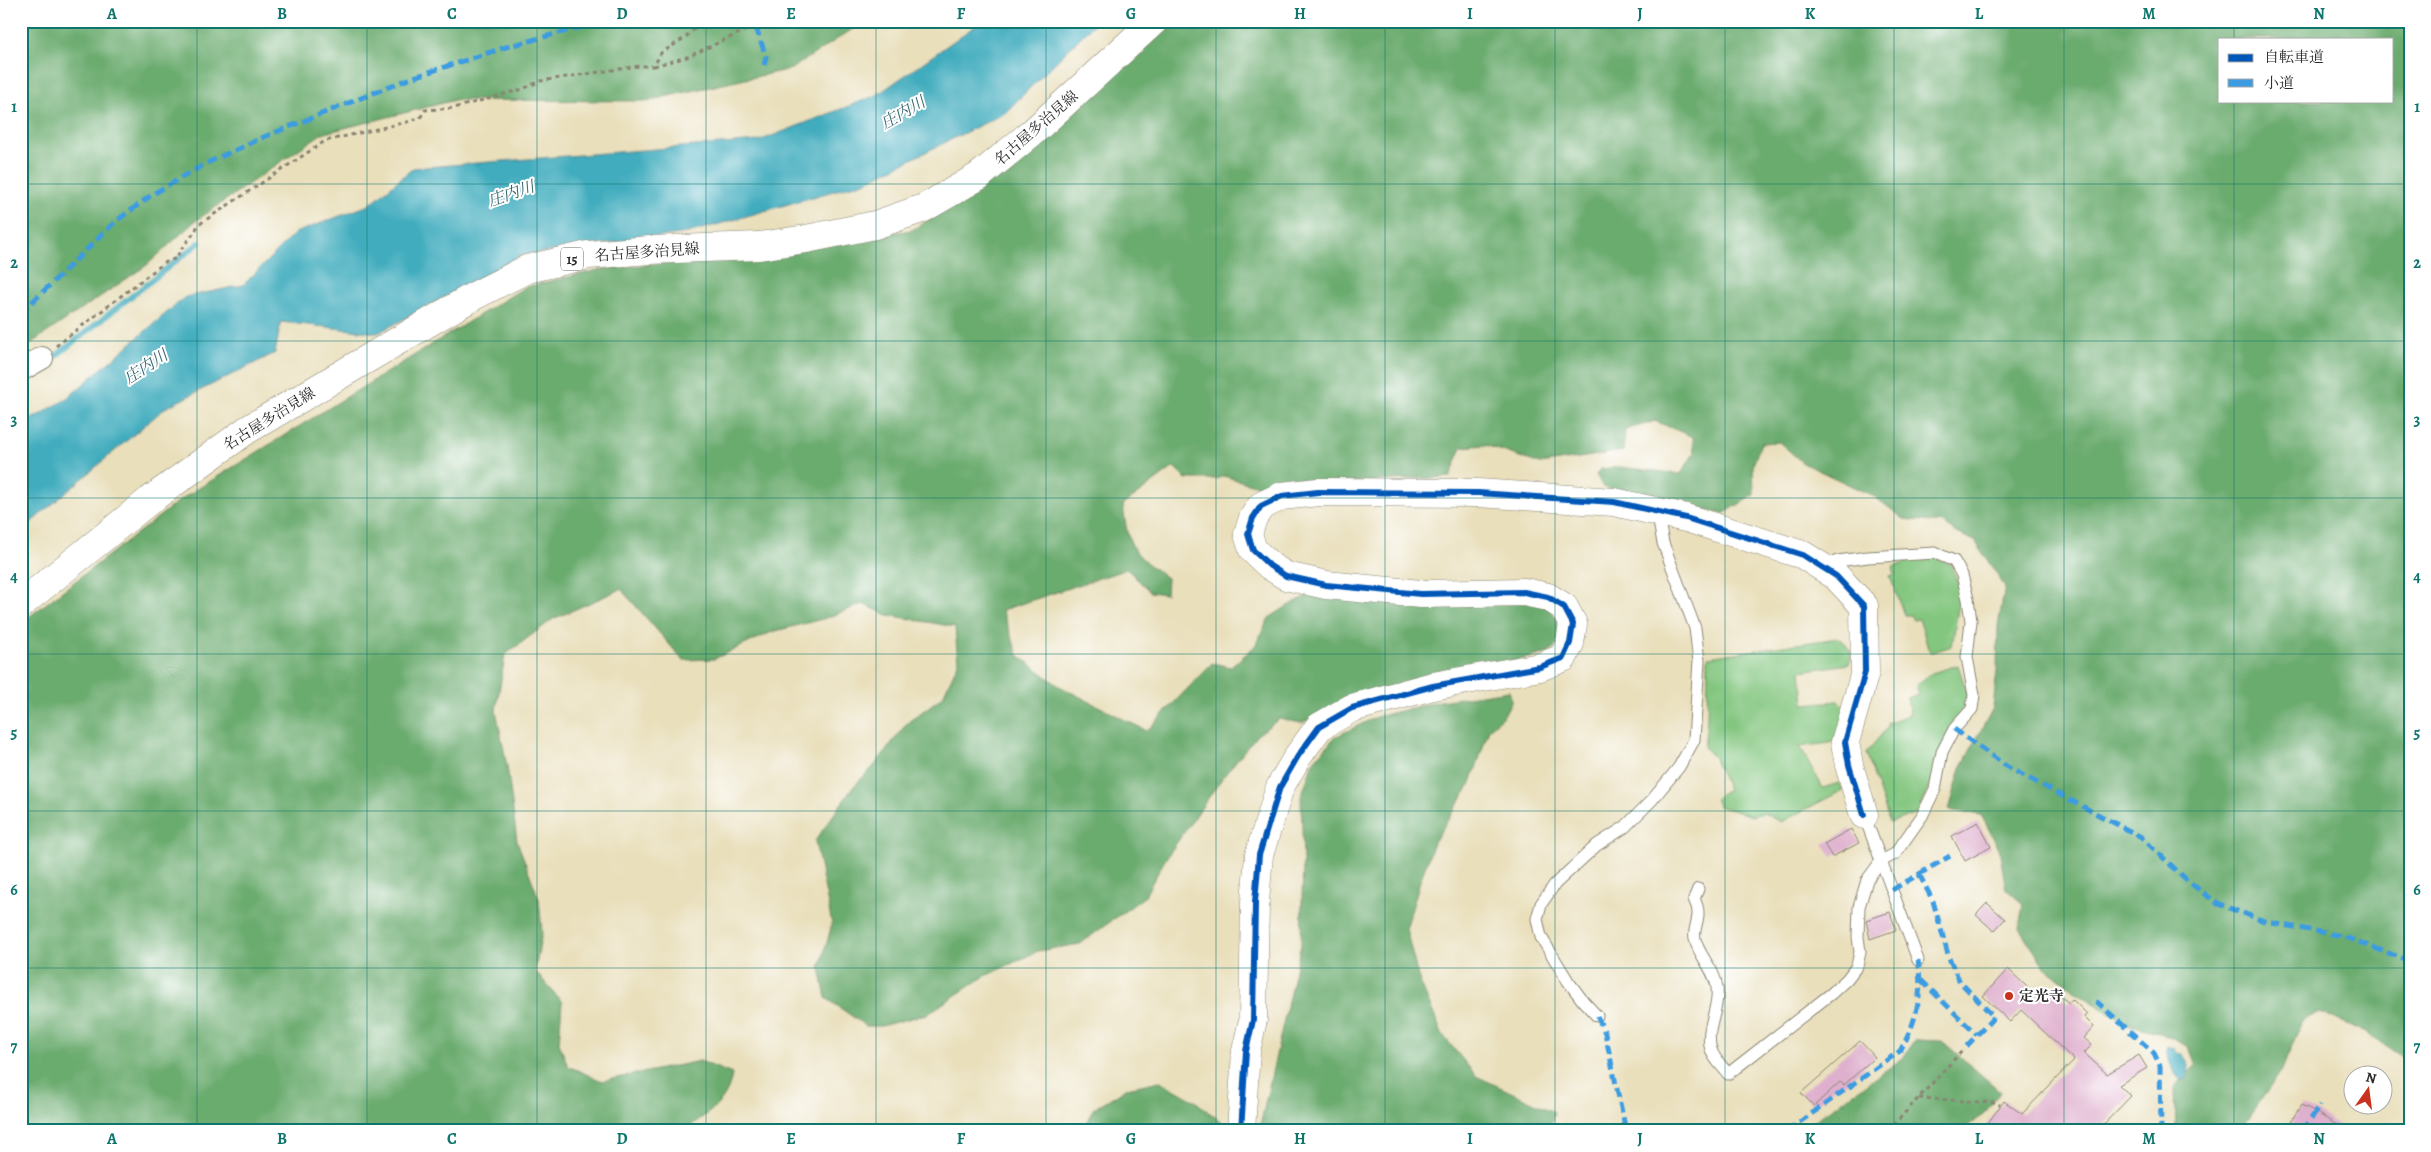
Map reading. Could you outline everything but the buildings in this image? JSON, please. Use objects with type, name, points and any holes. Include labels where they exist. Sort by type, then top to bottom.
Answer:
[{"type":"street","name":"名古屋多治見線","points":[[21,604],[150,500],[247,430],[488,289],[527,269],[588,255],[649,250],[759,246],[806,240],[875,225],[924,208],[979,176],[1028,136],[1154,21]]},
{"type":"street","points":[[21,370],[42,358]]},
{"type":"street","points":[[1241,1131],[1246,1051],[1253,1020],[1255,902],[1259,855],[1280,787],[1298,756],[1319,727],[1352,708],[1434,686],[1540,667],[1563,658],[1570,643],[1573,624],[1564,607],[1548,597],[1524,592],[1421,594],[1326,585],[1286,576],[1270,566],[1253,550],[1248,534],[1252,518],[1261,506],[1282,496],[1318,492],[1478,493],[1614,502],[1657,510],[1768,542],[1803,555],[1836,576],[1864,606],[1866,672],[1845,742],[1849,765],[1864,815]]},
{"type":"lane","points":[[1597,1016],[1568,981],[1541,937],[1537,919],[1541,904],[1555,884],[1597,845],[1625,827],[1652,800],[1679,767],[1694,740],[1699,661],[1695,628],[1663,543],[1657,510]]},
{"type":"lane","points":[[1698,889],[1694,899],[1698,906],[1698,922],[1694,938],[1702,955],[1713,971],[1717,988],[1716,1011],[1710,1029],[1711,1052],[1728,1074],[1832,993],[1857,966],[1861,902],[1867,880],[1881,861],[1895,854],[1922,816],[1935,789],[1942,752],[1954,729],[1972,709],[1974,694],[1967,657],[1972,621],[1962,575],[1954,561],[1935,553],[1868,557],[1838,561],[1822,567]]},
{"type":"lane","points":[[1864,815],[1918,960]]},
{"type":"path","points":[[654,66],[661,53],[686,37],[703,21]]},
{"type":"path","points":[[42,358],[164,263],[171,262],[177,258],[178,253],[194,235],[198,225],[325,141],[407,122],[420,118],[425,110],[454,108],[523,89],[540,80],[639,66],[654,66],[687,57],[766,21]]},
{"type":"path","points":[[1888,1131],[1964,1050]]},
{"type":"path","points":[[1918,1098],[1995,1103],[2000,1105]]},
{"type":"green space","points":[[21,21],[865,21],[791,69],[646,101],[455,100],[321,134],[194,222],[147,265],[21,350]]},
{"type":"green space","points":[[1174,21],[2410,21],[2410,1062],[2366,1033],[2320,1012],[2302,1021],[2282,1070],[2239,1131],[2176,1131],[2175,1087],[2196,1065],[2189,1047],[2158,1032],[2130,1025],[2081,995],[2045,967],[2019,928],[2023,904],[2006,889],[1999,848],[1981,815],[1949,810],[1961,768],[1993,708],[1997,671],[1998,626],[2005,587],[1975,541],[1956,533],[1944,523],[1904,519],[1875,497],[1803,463],[1779,442],[1761,443],[1753,465],[1754,495],[1723,514],[1603,487],[1596,475],[1600,469],[1620,467],[1681,474],[1694,453],[1693,437],[1655,421],[1625,430],[1623,451],[1540,464],[1485,445],[1462,447],[1450,477],[1281,486],[1254,485],[1224,476],[1216,479],[1186,479],[1174,467],[1123,505],[1130,540],[1139,555],[1167,578],[1166,594],[1150,592],[1127,569],[1002,610],[1018,655],[1059,686],[1147,731],[1212,663],[1231,667],[1255,646],[1269,618],[1291,604],[1316,592],[1523,600],[1549,608],[1562,626],[1559,643],[1549,653],[1351,699],[1302,723],[1279,719],[1257,735],[1223,777],[1166,858],[1144,897],[1080,944],[1038,951],[985,976],[927,1014],[881,1026],[866,1026],[826,998],[820,968],[832,924],[815,841],[854,786],[875,765],[907,723],[943,696],[958,663],[955,627],[888,615],[863,604],[826,618],[772,632],[714,659],[683,660],[621,589],[553,619],[505,655],[496,710],[507,766],[517,841],[539,899],[542,932],[535,971],[562,1002],[559,1043],[568,1066],[602,1081],[700,1061],[732,1074],[727,1092],[722,1099],[711,1111],[689,1127],[688,1131],[21,1131],[21,623],[183,498],[525,287],[603,269],[704,259],[912,230],[1013,167]]},
{"type":"green space","points":[[1920,557],[1936,557],[1950,564],[1961,590],[1952,646],[1930,653],[1919,619],[1913,620],[1910,615],[1904,615],[1890,576],[1895,574],[1893,567]]},
{"type":"green space","points":[[1838,638],[1843,641],[1852,653],[1849,664],[1801,671],[1804,704],[1838,701],[1847,709],[1837,738],[1829,743],[1800,747],[1823,788],[1839,783],[1843,790],[1781,822],[1763,813],[1752,816],[1718,806],[1715,798],[1728,790],[1714,758],[1704,747],[1707,720],[1708,657]]},
{"type":"green space","points":[[1958,665],[1969,699],[1964,712],[1917,813],[1890,823],[1866,753],[1888,727],[1888,723],[1910,714],[1907,698],[1919,694],[1916,685],[1932,673]]},
{"type":"green space","points":[[1509,691],[1512,700],[1504,715],[1489,729],[1471,783],[1434,842],[1406,929],[1418,977],[1442,1034],[1476,1076],[1554,1112],[1549,1131],[1259,1131],[1301,944],[1303,860],[1301,797],[1313,762],[1335,737],[1376,717],[1440,701]]},
{"type":"green space","points":[[1915,1040],[1942,1041],[2000,1091],[1984,1115],[1967,1126],[1965,1131],[1800,1131],[1903,1058]]},
{"type":"green space","points":[[1160,1081],[1195,1101],[1224,1124],[1224,1131],[1083,1131],[1093,1109],[1127,1088]]},
{"type":"water","name":"庄内川","points":[[982,21],[1097,21],[1005,113],[865,182],[688,233],[523,255],[378,333],[281,322],[275,353],[165,408],[21,531],[21,425],[65,400],[185,297],[243,285],[295,233],[369,205],[413,168],[759,141],[877,95]]},
{"type":"water","points":[[2167,1046],[2173,1048],[2176,1053],[2182,1054],[2189,1064],[2188,1076],[2184,1081],[2174,1075],[2166,1051]]},
{"type":"waterway","points":[[52,359],[199,243]]},
{"type":"marked path","points":[[21,313],[115,222],[153,194],[207,163],[264,137],[411,78],[506,47],[605,21]]},
{"type":"marked path","points":[[756,27],[766,57],[763,70]]},
{"type":"marked path","points":[[1954,729],[2009,768],[2141,837],[2189,882],[2218,904],[2267,922],[2342,936],[2410,961]]},
{"type":"marked path","points":[[1892,890],[1950,856]]},
{"type":"marked path","points":[[1919,874],[1933,901],[1949,958],[1960,982],[1994,1017],[1963,1050]]},
{"type":"marked path","points":[[1787,1131],[1900,1051],[1911,1029],[1917,1007],[1920,984],[1918,960]]},
{"type":"marked path","points":[[1921,980],[1977,1035]]},
{"type":"marked path","points":[[2096,1001],[2154,1053],[2160,1066],[2161,1131]]},
{"type":"marked path","points":[[1597,1016],[1605,1033],[1626,1131]]},
{"type":"marked path","points":[[2303,1131],[2320,1105]]},
{"type":"cycle path","points":[[1241,1131],[1246,1051],[1253,1020],[1255,902],[1259,855],[1280,787],[1298,756],[1319,727],[1352,708],[1433,686],[1540,667],[1563,658],[1570,643],[1573,624],[1564,607],[1548,597],[1524,592],[1421,594],[1326,585],[1286,576],[1270,566],[1253,550],[1248,534],[1253,518],[1261,506],[1282,496],[1318,492],[1478,493],[1614,502],[1686,518],[1803,555],[1836,576],[1864,606],[1865,672],[1845,742],[1849,765],[1864,815]]},
{"type":"place","name":"定光寺","points":[[2009,996]]}]
